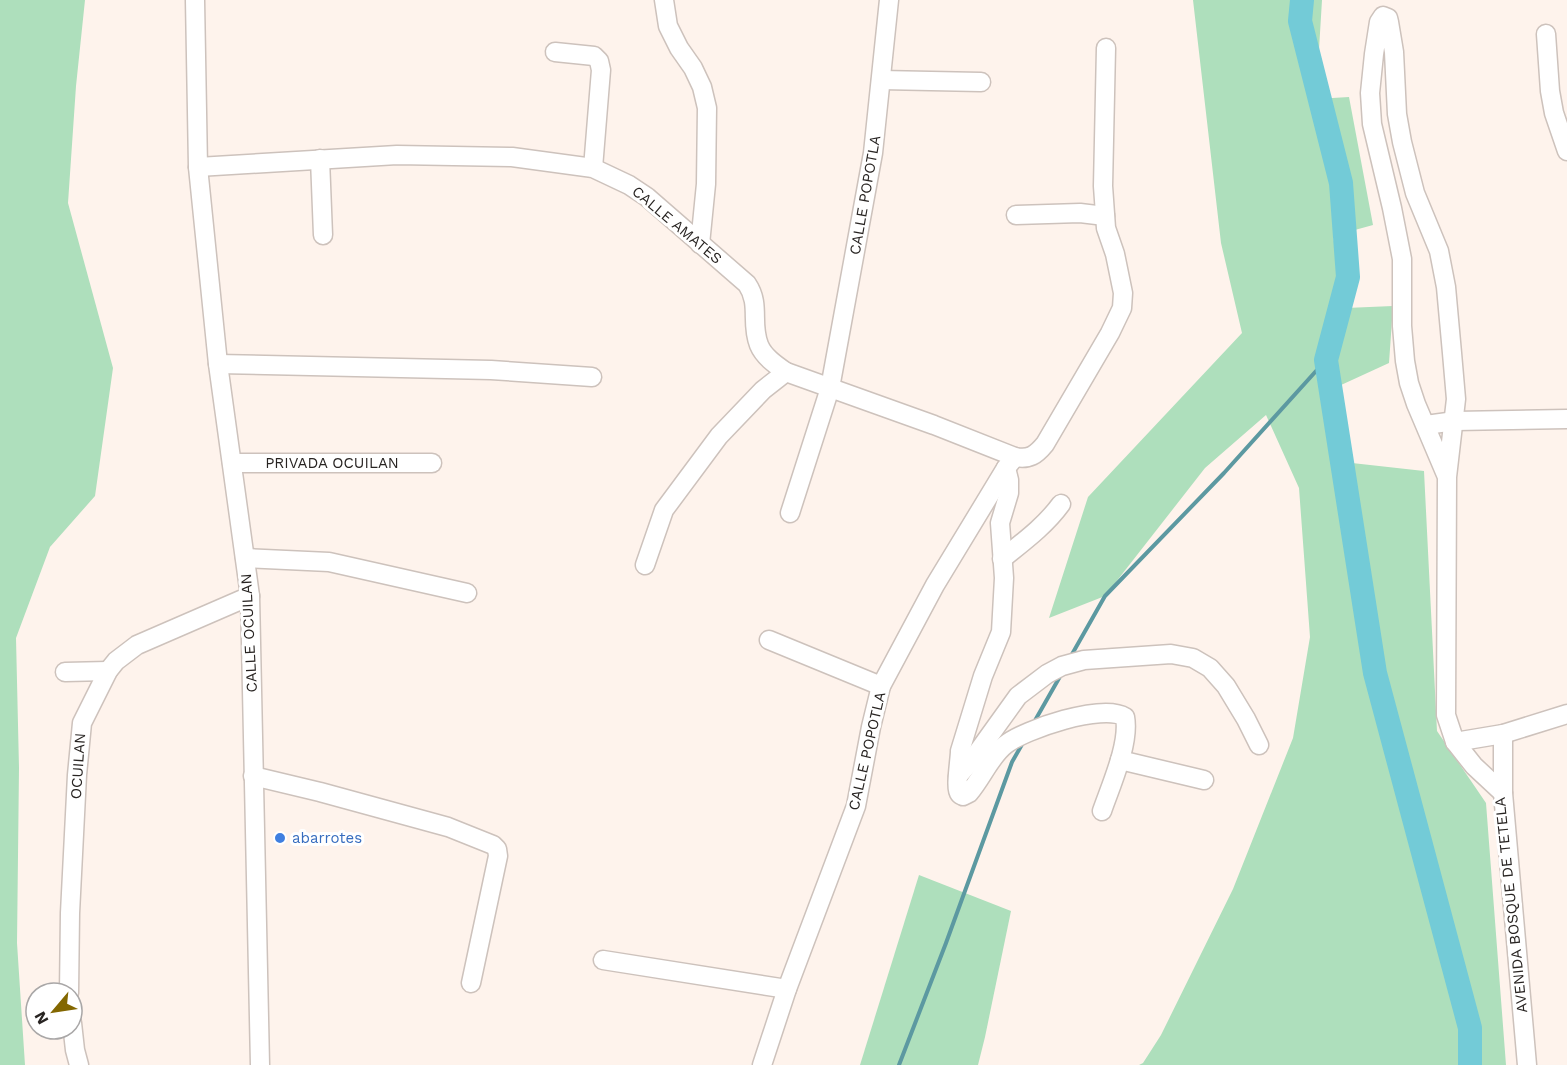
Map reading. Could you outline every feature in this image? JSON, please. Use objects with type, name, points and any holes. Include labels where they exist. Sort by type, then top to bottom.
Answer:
[{"type":"street","name":"CALLE OCUILAN","points":[[195,0],[198,167],[218,364],[250,596],[260,1065]]},
{"type":"street","points":[[664,0],[668,26],[679,48],[693,68],[702,87],[707,108],[706,184],[700,244]]},
{"type":"street","name":"CALLE POPOTLA","points":[[790,513],[830,388],[873,153],[889,0]]},
{"type":"street","name":"AVENIDA BOSQUE DE TETELA","points":[[1448,477],[1416,404],[1405,361],[1402,326],[1402,259],[1372,124],[1370,93],[1379,22],[1383,16],[1388,18],[1394,52],[1397,114],[1402,142],[1415,193],[1439,251],[1446,287],[1456,399],[1448,477],[1446,715],[1455,742],[1474,766],[1503,793],[1527,1065]]},
{"type":"street","points":[[1546,34],[1554,113],[1567,151]]},
{"type":"street","points":[[1102,811],[1120,760],[1126,730],[1125,717],[1106,712],[1056,722],[1022,735],[1006,744],[997,753],[975,786],[965,796],[959,794],[956,786],[960,751],[983,676],[1001,632],[1004,579],[1000,524],[1009,493],[1011,462],[1039,453],[1122,308],[1123,293],[1115,254],[1106,228],[1103,186],[1106,48]]},
{"type":"street","points":[[555,52],[594,56],[599,61],[601,70],[593,168]]},
{"type":"street","points":[[881,80],[981,81]]},
{"type":"street","name":"CALLE AMATES","points":[[198,167],[397,155],[512,157],[593,168],[629,185],[647,197],[747,284],[755,302],[759,345],[771,360],[786,372],[934,425],[1011,462]]},
{"type":"street","points":[[320,159],[323,235]]},
{"type":"street","points":[[1016,215],[1080,213],[1105,216]]},
{"type":"street","points":[[218,364],[491,370],[592,377]]},
{"type":"street","points":[[645,565],[663,510],[719,436],[763,390],[786,372]]},
{"type":"street","points":[[1426,425],[1455,421],[1567,419]]},
{"type":"street","name":"CALLE POPOTLA","points":[[762,1065],[787,989],[856,806],[881,686],[935,585],[1011,462]]},
{"type":"street","name":"PRIVADA OCUILAN","points":[[232,463],[432,463]]},
{"type":"street","points":[[1002,559],[1036,531],[1061,504]]},
{"type":"street","points":[[245,558],[329,562],[467,593]]},
{"type":"street","name":"OCUILAN","points":[[69,981],[76,775],[82,723],[108,671],[116,661],[137,645],[250,596]]},
{"type":"street","points":[[769,640],[881,686]]},
{"type":"street","points":[[958,776],[1018,696],[1047,674],[1062,666],[1084,660],[1171,654],[1193,658],[1210,668],[1226,686],[1259,745]]},
{"type":"street","points":[[65,672],[108,671]]},
{"type":"street","points":[[1455,742],[1503,734],[1567,714]]},
{"type":"street","points":[[1503,734],[1503,793]]},
{"type":"street","points":[[1120,760],[1204,780]]},
{"type":"street","points":[[253,776],[448,827],[493,845],[497,849],[498,856],[471,982]]},
{"type":"street","points":[[603,960],[787,989]]},
{"type":"street","points":[[74,1041],[79,1065]]},
{"type":"green space","points":[[0,0],[85,0],[68,203],[113,368],[95,496],[50,547],[16,638],[19,768],[17,943],[25,1065],[0,1065]]},
{"type":"green space","points":[[1193,0],[1322,0],[1316,99],[1349,97],[1373,225],[1333,236],[1346,308],[1393,306],[1389,363],[1328,391],[1352,463],[1424,471],[1437,731],[1486,803],[1506,1065],[1139,1065],[1143,1063],[1161,1035],[1233,889],[1293,738],[1310,637],[1299,488],[1266,415],[1205,468],[1105,596],[1049,618],[1088,497],[1242,333],[1221,243]]},
{"type":"green space","points":[[919,875],[1011,911],[978,1065],[860,1065]]},
{"type":"waterway","points":[[1302,0],[1300,21],[1341,183],[1348,277],[1326,360],[1375,673],[1470,1028],[1470,1065]]},
{"type":"waterway","points":[[1071,656],[1105,596],[1224,473],[1326,360]]},
{"type":"waterway","points":[[1033,724],[1062,673]]},
{"type":"waterway","points":[[899,1065],[1012,762],[1024,741]]},
{"type":"place","name":"abarrotes","points":[[280,838]]}]
